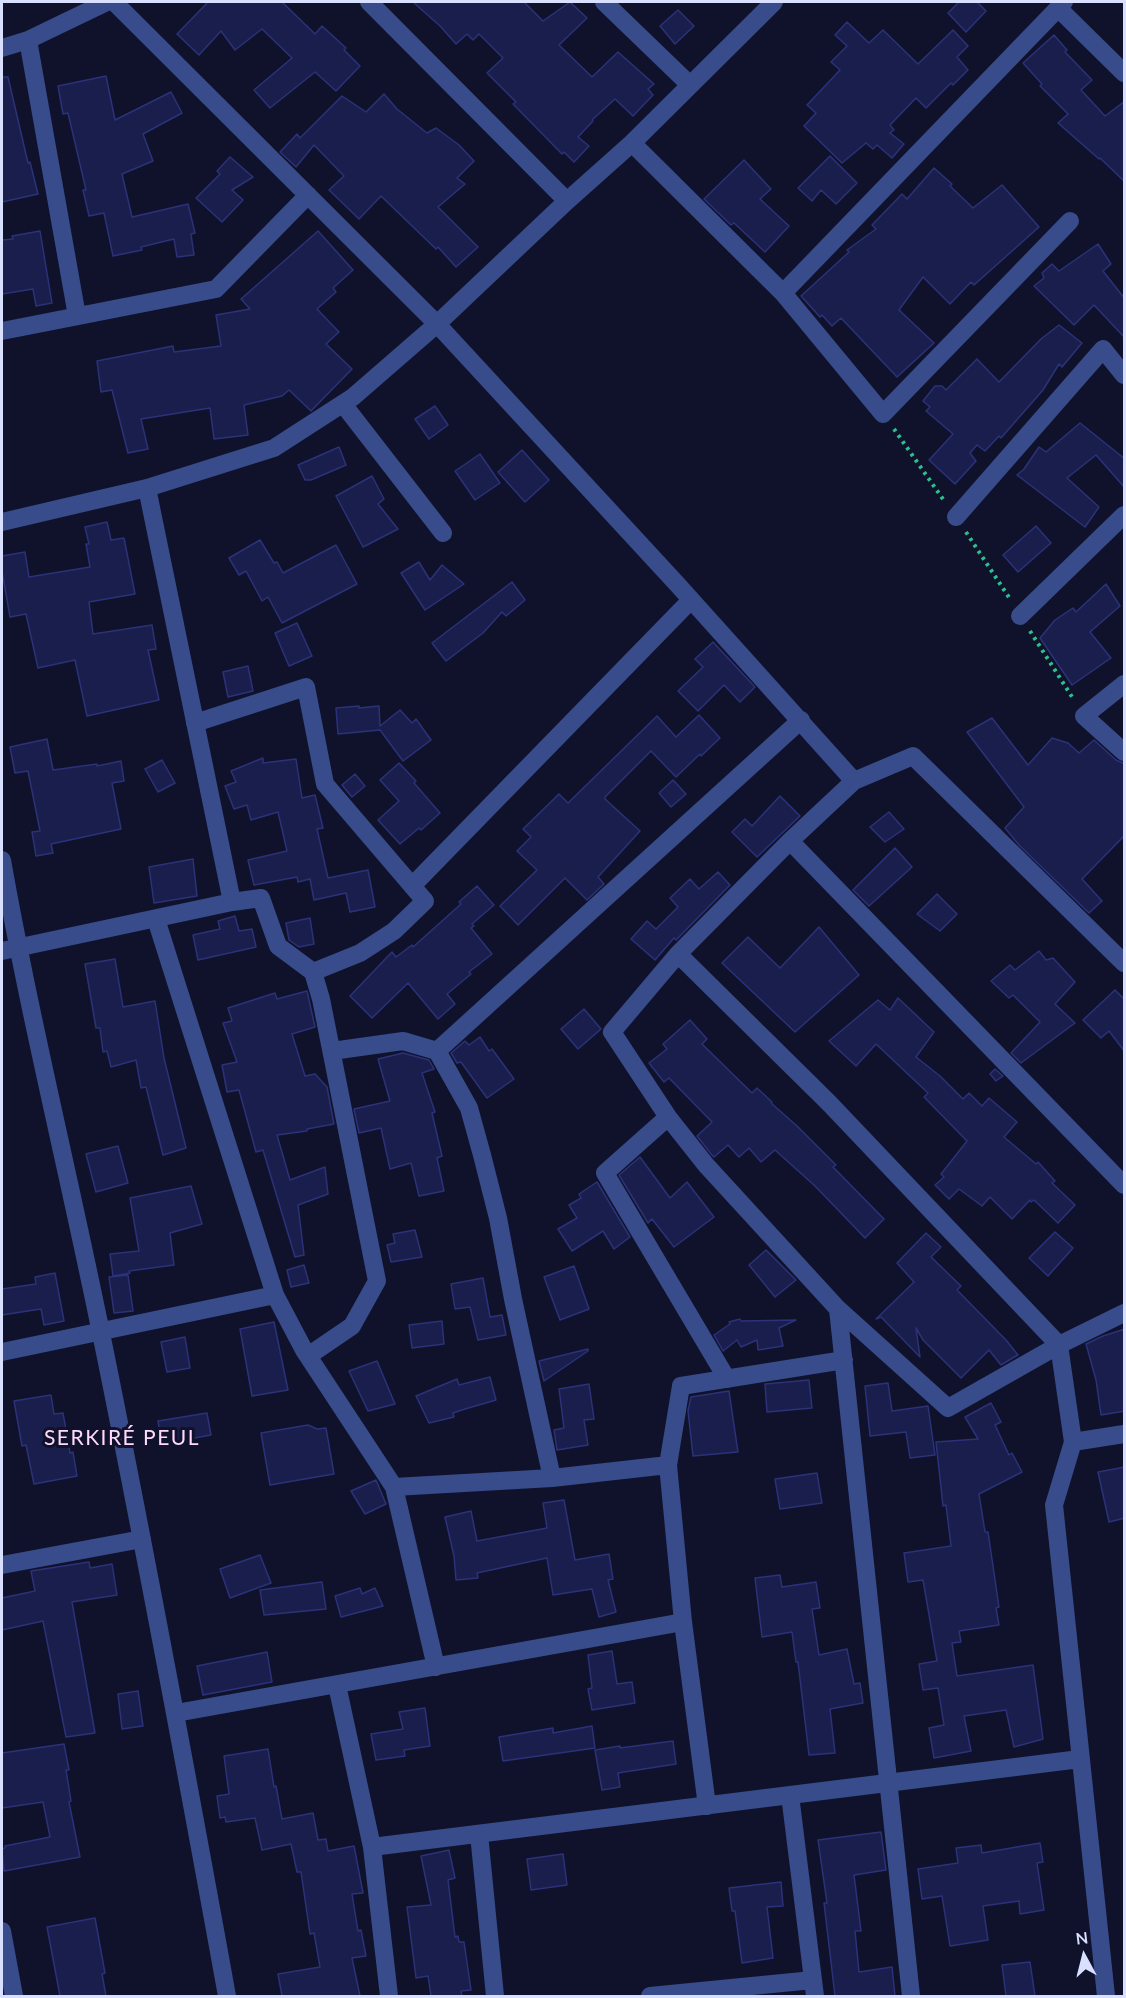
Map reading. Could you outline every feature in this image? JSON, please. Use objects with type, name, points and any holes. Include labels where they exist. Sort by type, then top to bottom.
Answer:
[{"type":"street","points":[[2,48],[28,40],[107,2]]},
{"type":"street","points":[[114,2],[437,324],[692,600],[854,781]]},
{"type":"street","points":[[369,2],[567,201]]},
{"type":"street","points":[[604,2],[689,84]]},
{"type":"street","points":[[2,522],[147,488],[274,448],[343,404],[437,324],[632,143],[774,2]]},
{"type":"street","points":[[783,293],[1061,5],[1125,73]]},
{"type":"street","points":[[28,40],[76,316]]},
{"type":"street","points":[[632,143],[783,293],[883,414],[1070,221]]},
{"type":"street","points":[[2,331],[216,289],[308,195]]},
{"type":"street","points":[[956,517],[1103,349],[1125,375]]},
{"type":"street","points":[[343,404],[443,533]]},
{"type":"street","points":[[147,488],[232,902]]},
{"type":"street","points":[[1020,616],[1125,515]]},
{"type":"street","points":[[412,886],[692,600]]},
{"type":"street","points":[[1125,684],[1084,716],[1125,752]]},
{"type":"street","points":[[195,723],[306,687],[325,784],[424,901],[394,931],[360,953],[313,972]]},
{"type":"street","points":[[438,1052],[801,720]]},
{"type":"street","points":[[1125,963],[913,756],[854,781],[790,841],[678,954],[612,1032],[668,1116],[706,1164],[838,1309],[948,1408],[1059,1345],[1125,1313]]},
{"type":"street","points":[[790,841],[1125,1185]]},
{"type":"street","points":[[2,860],[9,950],[101,1331],[176,1713],[227,1996]]},
{"type":"street","points":[[9,950],[232,902],[261,898],[278,946],[313,972],[332,1052],[377,1281],[352,1326],[308,1356]]},
{"type":"street","points":[[156,919],[275,1295],[308,1356],[394,1487],[436,1667]]},
{"type":"street","points":[[678,954],[829,1103],[1059,1345],[1073,1442],[1054,1505],[1106,1996]]},
{"type":"street","points":[[332,1052],[403,1041],[438,1052],[469,1108],[498,1218],[552,1478]]},
{"type":"street","points":[[668,1116],[605,1173],[727,1379]]},
{"type":"street","points":[[2,1352],[275,1295]]},
{"type":"street","points":[[838,1309],[911,1996]]},
{"type":"street","points":[[707,1806],[683,1622],[668,1465],[681,1386],[843,1359]]},
{"type":"street","points":[[1073,1442],[1125,1434]]},
{"type":"street","points":[[394,1487],[552,1478],[668,1465]]},
{"type":"street","points":[[2,1565],[141,1539]]},
{"type":"street","points":[[176,1713],[683,1622]]},
{"type":"street","points":[[337,1684],[372,1847],[389,1996]]},
{"type":"street","points":[[372,1847],[1080,1759]]},
{"type":"street","points":[[650,1996],[814,1988],[790,1795]]},
{"type":"street","points":[[479,1834],[495,1996]]},
{"type":"street","points":[[2,1931],[14,1996]]},
{"type":"path","points":[[883,414],[956,517],[1084,716]]},
{"type":"building","points":[[208,2],[282,2],[315,34],[322,26],[346,48],[344,50],[360,66],[336,91],[315,72],[270,108],[254,90],[292,58],[262,29],[235,50],[221,31],[199,55],[177,34]]},
{"type":"building","points":[[413,2],[524,2],[543,21],[570,2],[587,18],[559,45],[592,77],[618,52],[654,84],[648,89],[653,95],[633,116],[615,99],[592,120],[578,137],[589,146],[574,162],[564,152],[562,154],[513,104],[516,102],[487,73],[503,58],[479,34],[473,40],[467,34],[456,44]]},
{"type":"building","points":[[959,2],[977,2],[986,11],[966,32],[948,13]]},
{"type":"building","points":[[678,10],[694,26],[675,44],[660,26]]},
{"type":"building","points":[[847,22],[869,43],[883,30],[918,64],[953,30],[968,46],[957,57],[968,70],[926,108],[916,98],[890,125],[894,130],[890,133],[904,144],[892,158],[877,145],[873,149],[866,143],[842,163],[804,126],[816,113],[807,105],[840,70],[831,62],[847,46],[835,35]]},
{"type":"building","points":[[1054,35],[1067,50],[1065,52],[1092,80],[1081,90],[1105,116],[1125,101],[1125,182],[1058,123],[1068,114],[1040,86],[1042,84],[1023,63]]},
{"type":"building","points":[[106,76],[115,120],[171,92],[182,113],[143,134],[153,161],[122,174],[132,217],[188,204],[195,233],[191,234],[194,255],[177,257],[174,239],[141,247],[142,250],[113,256],[104,213],[89,216],[83,190],[86,190],[68,113],[63,114],[58,86]]},
{"type":"building","points":[[2,77],[8,77],[28,163],[30,162],[38,194],[2,202]]},
{"type":"building","points":[[384,94],[397,109],[427,133],[436,128],[459,145],[474,161],[457,178],[465,184],[438,207],[478,247],[456,267],[438,247],[436,249],[381,196],[359,219],[329,190],[344,176],[314,145],[296,167],[280,152],[297,134],[300,138],[342,96],[366,112]]},
{"type":"building","points":[[830,156],[857,183],[836,204],[821,190],[812,201],[798,188]]},
{"type":"building","points":[[230,157],[253,177],[232,190],[243,200],[222,222],[196,198],[220,174],[217,171]]},
{"type":"building","points":[[744,160],[771,189],[760,199],[789,226],[765,252],[734,223],[731,225],[704,199]]},
{"type":"building","points":[[934,168],[973,208],[1002,185],[1039,227],[974,285],[971,282],[950,304],[923,277],[899,310],[934,343],[897,377],[841,318],[832,326],[822,315],[820,317],[801,296],[849,252],[847,250],[876,229],[872,225],[902,194],[907,199]]},
{"type":"building","points":[[40,231],[52,303],[36,306],[33,289],[2,294],[2,240]]},
{"type":"building","points":[[318,231],[353,270],[333,288],[336,292],[317,309],[339,332],[326,344],[352,369],[311,411],[289,390],[282,396],[244,405],[248,435],[214,439],[210,408],[141,419],[148,449],[128,453],[112,390],[101,392],[97,361],[173,346],[174,352],[221,346],[216,315],[250,309],[241,299]]},
{"type":"building","points":[[1098,244],[1111,264],[1103,271],[1125,299],[1125,338],[1094,305],[1074,325],[1034,286],[1044,278],[1042,273],[1052,264],[1059,271]]},
{"type":"building","points":[[1059,325],[1082,343],[1062,367],[1059,364],[1043,390],[1001,438],[999,436],[985,451],[977,445],[970,453],[976,461],[955,484],[929,460],[953,434],[926,411],[930,407],[923,401],[935,386],[942,386],[946,390],[977,359],[999,382],[1041,339]]},
{"type":"building","points":[[435,406],[448,425],[429,439],[415,419]]},
{"type":"building","points":[[1080,423],[1125,459],[1125,488],[1096,455],[1067,478],[1099,507],[1085,527],[1017,475],[1039,447],[1046,452]]},
{"type":"building","points":[[339,447],[346,465],[311,480],[305,480],[298,465]]},
{"type":"building","points":[[522,450],[549,480],[525,502],[498,472]]},
{"type":"building","points":[[480,454],[500,483],[475,500],[455,471]]},
{"type":"building","points":[[372,476],[384,499],[378,504],[398,529],[363,547],[336,496]]},
{"type":"building","points":[[107,522],[111,540],[124,538],[135,594],[89,602],[93,634],[152,625],[156,649],[148,650],[159,700],[87,716],[75,660],[38,668],[26,614],[10,617],[2,571],[2,556],[25,552],[29,577],[90,567],[86,544],[89,544],[85,527]]},
{"type":"building","points":[[1036,526],[1051,543],[1018,572],[1003,555]]},
{"type":"building","points":[[260,540],[283,573],[336,545],[357,584],[282,623],[268,597],[262,601],[246,571],[239,575],[229,558]]},
{"type":"building","points":[[419,562],[430,580],[442,565],[464,584],[425,610],[401,573]]},
{"type":"building","points":[[512,582],[525,600],[506,616],[502,612],[483,633],[446,661],[432,643]]},
{"type":"building","points":[[1106,584],[1120,606],[1090,632],[1111,658],[1072,685],[1040,638],[1055,620],[1073,608],[1076,612]]},
{"type":"building","points":[[297,623],[312,656],[289,666],[275,633]]},
{"type":"building","points":[[713,642],[755,687],[740,702],[724,685],[698,711],[678,691],[703,667],[695,659]]},
{"type":"building","points":[[248,666],[253,691],[228,697],[223,672]]},
{"type":"building","points":[[359,706],[359,708],[379,706],[380,726],[400,710],[412,723],[416,719],[431,740],[403,761],[380,730],[338,734],[336,708]]},
{"type":"building","points":[[699,715],[720,738],[701,756],[700,754],[676,777],[651,751],[605,797],[640,831],[598,877],[604,884],[587,900],[565,878],[518,925],[500,906],[537,870],[517,851],[531,837],[523,829],[559,794],[568,803],[657,716],[676,737]]},
{"type":"building","points":[[992,718],[1028,765],[1052,738],[1068,743],[1079,753],[1094,740],[1116,760],[1125,764],[1125,835],[1082,879],[1102,901],[1089,913],[1019,845],[1005,828],[1024,807],[967,732]]},
{"type":"building","points":[[47,739],[53,770],[97,764],[97,766],[121,761],[124,781],[112,783],[121,829],[51,844],[53,853],[36,856],[32,832],[40,831],[28,771],[15,773],[10,747]]},
{"type":"building","points":[[263,758],[263,763],[296,759],[302,798],[315,795],[323,828],[317,829],[328,878],[368,870],[375,907],[350,912],[346,893],[314,900],[310,879],[298,882],[297,877],[254,885],[248,860],[287,851],[278,812],[251,820],[247,805],[234,809],[225,786],[236,782],[231,771]]},
{"type":"building","points":[[162,760],[175,783],[158,792],[145,769]]},
{"type":"building","points":[[399,763],[440,813],[400,844],[378,820],[399,801],[380,780]]},
{"type":"building","points":[[355,774],[365,786],[352,797],[342,785]]},
{"type":"building","points":[[673,780],[686,794],[671,807],[659,793]]},
{"type":"building","points":[[780,796],[800,816],[757,857],[732,832],[745,819],[752,826]]},
{"type":"building","points":[[889,812],[904,829],[885,842],[870,827]]},
{"type":"building","points":[[895,848],[912,867],[869,906],[853,890]]},
{"type":"building","points":[[193,859],[197,896],[154,903],[149,867]]},
{"type":"building","points":[[718,872],[730,885],[676,940],[674,938],[655,960],[631,939],[647,921],[656,929],[678,907],[670,898],[690,879],[699,889]]},
{"type":"building","points":[[477,886],[494,905],[472,924],[474,926],[471,928],[492,954],[469,972],[471,974],[447,994],[455,1004],[438,1019],[408,983],[372,1018],[350,996],[392,952],[396,957],[412,945],[413,947],[461,904],[459,902]]},
{"type":"building","points":[[937,894],[957,914],[940,931],[917,914]]},
{"type":"building","points":[[235,916],[239,931],[252,929],[256,947],[198,960],[193,935],[220,929],[218,921]]},
{"type":"building","points":[[310,918],[314,944],[299,947],[289,940],[286,923]]},
{"type":"building","points":[[819,927],[859,975],[795,1032],[722,963],[748,937],[780,968]]},
{"type":"building","points":[[1039,951],[1046,960],[1053,958],[1075,982],[1055,1004],[1075,1023],[1021,1063],[1011,1053],[1040,1022],[1013,995],[1009,998],[991,981],[1010,965],[1015,970]]},
{"type":"building","points":[[115,959],[123,1007],[155,1001],[164,1058],[186,1148],[163,1155],[146,1087],[141,1088],[136,1060],[111,1067],[107,1051],[103,1052],[100,1028],[96,1028],[85,964]]},
{"type":"building","points":[[1115,990],[1125,1000],[1125,1052],[1109,1031],[1101,1038],[1083,1020]]},
{"type":"building","points":[[307,991],[315,1027],[292,1034],[305,1076],[315,1074],[327,1087],[334,1124],[277,1135],[290,1180],[325,1167],[328,1194],[298,1205],[304,1255],[295,1257],[263,1150],[256,1152],[239,1090],[227,1092],[222,1065],[237,1062],[223,1023],[232,1021],[228,1008],[275,993],[277,999]]},
{"type":"building","points":[[898,998],[934,1032],[916,1057],[940,1076],[963,1099],[969,1093],[982,1106],[989,1098],[1017,1122],[1004,1137],[1036,1164],[1038,1162],[1055,1181],[1052,1183],[1075,1205],[1058,1223],[1034,1200],[1031,1202],[1030,1200],[1012,1219],[990,1197],[982,1206],[959,1189],[949,1199],[935,1185],[944,1177],[941,1174],[967,1141],[924,1097],[928,1093],[876,1044],[856,1066],[829,1041],[878,1000],[890,1010]]},
{"type":"building","points":[[584,1009],[601,1029],[578,1049],[561,1029]]},
{"type":"building","points":[[690,1020],[707,1039],[702,1044],[752,1093],[757,1088],[797,1126],[836,1165],[833,1167],[884,1219],[865,1238],[815,1186],[775,1150],[761,1162],[749,1148],[739,1157],[728,1145],[714,1157],[711,1154],[697,1136],[712,1122],[669,1078],[664,1082],[649,1063],[667,1049],[663,1044]]},
{"type":"building","points":[[480,1037],[489,1051],[492,1049],[514,1079],[487,1098],[461,1062],[457,1063],[451,1053],[465,1041],[469,1045]]},
{"type":"building","points":[[403,1053],[429,1060],[434,1069],[422,1073],[435,1112],[432,1113],[442,1156],[437,1158],[444,1191],[419,1196],[411,1163],[390,1169],[381,1128],[359,1133],[354,1109],[390,1101],[378,1059]]},
{"type":"building","points":[[995,1069],[1003,1076],[996,1081],[990,1074]]},
{"type":"building","points":[[118,1146],[128,1183],[96,1192],[86,1154]]},
{"type":"building","points":[[640,1157],[670,1198],[687,1182],[714,1217],[674,1247],[652,1219],[648,1223],[619,1175]]},
{"type":"building","points":[[597,1182],[630,1237],[614,1249],[603,1231],[572,1251],[558,1229],[577,1218],[569,1205],[581,1198],[579,1194]]},
{"type":"building","points":[[191,1186],[202,1224],[170,1233],[174,1265],[129,1271],[130,1273],[113,1276],[110,1254],[139,1251],[130,1198]]},
{"type":"building","points":[[415,1230],[422,1257],[391,1262],[387,1245],[395,1243],[393,1234]]},
{"type":"building","points":[[1055,1232],[1073,1248],[1048,1276],[1029,1258]]},
{"type":"building","points":[[926,1233],[941,1247],[931,1257],[961,1286],[957,1290],[1018,1355],[1001,1365],[989,1350],[961,1378],[923,1340],[916,1328],[920,1357],[881,1317],[876,1319],[914,1282],[897,1263]]},
{"type":"building","points":[[766,1250],[796,1280],[775,1297],[749,1265]]},
{"type":"building","points":[[304,1265],[309,1283],[291,1287],[287,1270]]},
{"type":"building","points":[[574,1266],[589,1309],[560,1320],[544,1277]]},
{"type":"building","points":[[55,1273],[64,1321],[44,1325],[41,1309],[2,1315],[2,1289],[36,1284],[35,1277]]},
{"type":"building","points":[[128,1275],[133,1311],[114,1313],[109,1277]]},
{"type":"building","points":[[483,1278],[490,1317],[502,1315],[506,1335],[478,1340],[470,1307],[455,1309],[451,1284]]},
{"type":"building","points":[[740,1319],[741,1321],[796,1320],[779,1328],[783,1346],[758,1350],[757,1340],[741,1347],[737,1340],[723,1351],[714,1335],[730,1324],[729,1322]]},
{"type":"building","points":[[442,1321],[444,1344],[412,1348],[409,1325]]},
{"type":"building","points":[[274,1322],[288,1390],[252,1396],[240,1329]]},
{"type":"building","points":[[1125,1329],[1125,1411],[1101,1415],[1096,1380],[1086,1344]]},
{"type":"building","points":[[185,1337],[190,1368],[167,1372],[161,1342]]},
{"type":"building","points":[[588,1349],[588,1351],[544,1381],[539,1361]]},
{"type":"building","points":[[377,1361],[395,1404],[368,1411],[349,1371]]},
{"type":"building","points":[[490,1377],[496,1400],[453,1413],[454,1417],[429,1423],[416,1396],[457,1379],[459,1385]]},
{"type":"building","points":[[809,1380],[812,1408],[767,1412],[765,1384]]},
{"type":"building","points":[[888,1383],[892,1411],[928,1406],[935,1455],[910,1458],[906,1432],[870,1436],[865,1386]]},
{"type":"building","points":[[589,1384],[594,1419],[584,1420],[588,1445],[557,1450],[554,1430],[564,1428],[559,1389]]},
{"type":"building","points":[[729,1391],[738,1452],[693,1456],[688,1411],[691,1397]]},
{"type":"building","points":[[51,1395],[54,1414],[63,1413],[70,1453],[73,1452],[77,1476],[34,1484],[26,1445],[22,1446],[14,1401]]},
{"type":"building","points":[[991,1403],[1001,1422],[995,1425],[1009,1455],[1012,1453],[1022,1472],[979,1494],[985,1532],[988,1532],[999,1607],[996,1608],[999,1625],[959,1631],[961,1642],[952,1643],[957,1676],[1033,1665],[1043,1739],[1014,1747],[1006,1710],[964,1716],[971,1751],[934,1758],[929,1728],[944,1725],[938,1688],[923,1690],[919,1664],[937,1661],[923,1580],[908,1582],[904,1553],[951,1546],[946,1505],[943,1506],[936,1442],[978,1439],[965,1417]]},
{"type":"building","points":[[207,1413],[211,1435],[162,1444],[158,1421]]},
{"type":"building","points":[[308,1425],[317,1429],[326,1428],[334,1474],[270,1485],[261,1433]]},
{"type":"building","points":[[1125,1467],[1125,1518],[1109,1522],[1098,1472]]},
{"type":"building","points":[[817,1473],[822,1503],[780,1509],[775,1479]]},
{"type":"building","points":[[376,1480],[386,1504],[365,1514],[351,1491]]},
{"type":"building","points":[[564,1500],[575,1560],[609,1554],[613,1579],[608,1580],[616,1612],[599,1617],[592,1589],[553,1595],[547,1558],[477,1573],[478,1578],[456,1580],[454,1556],[445,1517],[471,1511],[477,1541],[547,1528],[543,1503]]},
{"type":"building","points":[[260,1555],[271,1583],[230,1598],[220,1569]]},
{"type":"building","points":[[89,1562],[90,1568],[112,1564],[117,1595],[72,1602],[95,1733],[66,1737],[43,1621],[2,1630],[2,1598],[35,1591],[31,1571]]},
{"type":"building","points":[[780,1575],[782,1587],[816,1582],[820,1608],[812,1609],[819,1655],[847,1649],[854,1684],[860,1683],[863,1703],[830,1709],[835,1753],[809,1755],[798,1662],[796,1662],[792,1632],[762,1637],[755,1578]]},
{"type":"building","points":[[322,1582],[326,1609],[264,1615],[260,1590]]},
{"type":"building","points":[[360,1588],[362,1594],[375,1588],[383,1606],[341,1617],[335,1596]]},
{"type":"building","points":[[612,1651],[617,1684],[632,1682],[635,1703],[592,1710],[588,1689],[592,1688],[588,1655]]},
{"type":"building","points":[[267,1652],[272,1682],[203,1695],[197,1666]]},
{"type":"building","points":[[138,1691],[143,1726],[122,1729],[118,1694]]},
{"type":"building","points":[[425,1708],[430,1746],[404,1750],[405,1756],[376,1760],[371,1734],[403,1729],[399,1712]]},
{"type":"building","points":[[592,1726],[595,1748],[503,1761],[499,1737],[553,1728],[553,1733]]},
{"type":"building","points":[[673,1741],[676,1764],[618,1773],[620,1787],[602,1790],[595,1750]]},
{"type":"building","points":[[64,1744],[69,1770],[66,1770],[71,1801],[69,1802],[80,1857],[4,1871],[2,1849],[5,1846],[50,1837],[43,1802],[2,1808],[2,1753]]},
{"type":"building","points":[[268,1749],[282,1819],[313,1813],[318,1840],[326,1839],[328,1851],[354,1846],[363,1893],[352,1894],[358,1931],[361,1930],[366,1956],[352,1958],[360,1996],[282,1996],[278,1974],[320,1967],[314,1933],[310,1934],[301,1872],[297,1872],[291,1844],[262,1850],[255,1818],[226,1822],[225,1817],[220,1818],[217,1796],[229,1794],[224,1756]]},
{"type":"building","points":[[881,1832],[886,1870],[854,1875],[861,1931],[855,1931],[859,1972],[892,1967],[895,1996],[835,1996],[824,1903],[827,1903],[818,1840]]},
{"type":"building","points":[[1040,1843],[1043,1862],[1037,1863],[1044,1910],[1020,1914],[1019,1901],[983,1906],[988,1940],[950,1946],[942,1896],[922,1899],[918,1869],[958,1863],[956,1848],[981,1845],[982,1853]]},
{"type":"building","points":[[449,1850],[455,1878],[448,1880],[455,1937],[458,1936],[459,1942],[464,1942],[471,1990],[461,1991],[462,1996],[431,1996],[428,1976],[416,1978],[407,1907],[431,1905],[421,1856]]},
{"type":"building","points":[[563,1854],[567,1885],[531,1890],[527,1859]]},
{"type":"building","points":[[781,1882],[783,1906],[767,1907],[773,1958],[742,1963],[735,1911],[732,1911],[729,1888]]},
{"type":"building","points":[[95,1918],[105,1973],[102,1974],[106,1996],[60,1996],[47,1927]]},
{"type":"building","points":[[1030,1962],[1035,1996],[1006,1996],[1002,1965]]},
{"type":"district","name":"SERKIRÉ PEUL","points":[[122,1438]]}]
